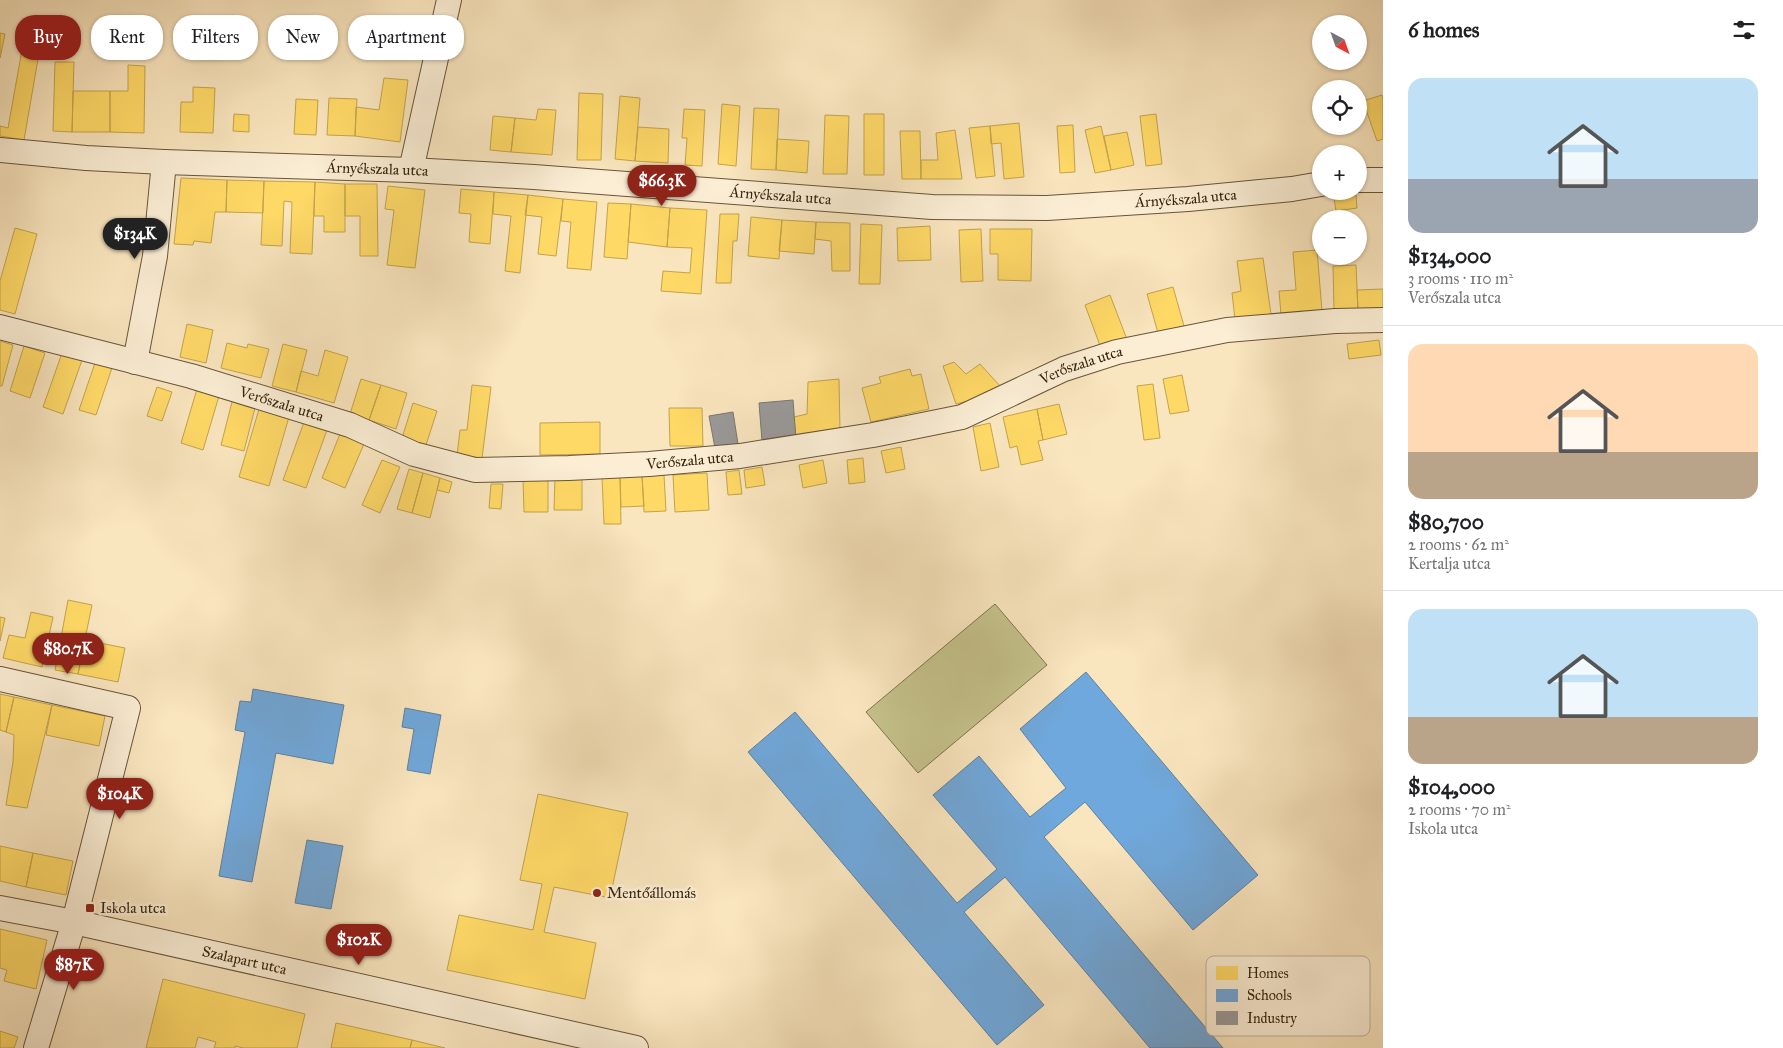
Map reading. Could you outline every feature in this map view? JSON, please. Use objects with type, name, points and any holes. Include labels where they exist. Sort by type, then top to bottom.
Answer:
[{"type":"street","points":[[411,170],[449,0]]},
{"type":"street","name":"Árnyékszala utca","points":[[0,150],[86,158],[164,162],[411,170],[534,177],[932,207],[1047,208],[1207,197],[1312,186]]},
{"type":"street","points":[[136,362],[155,256],[164,162]]},
{"type":"street","points":[[1367,180],[1383,180]]},
{"type":"street","name":"Verőszala utca","points":[[0,327],[191,376],[350,425],[414,454],[475,470],[649,464],[740,456],[873,435],[962,417],[1064,369],[1117,352],[1227,330],[1336,321],[1383,320]]},
{"type":"street","points":[[0,679],[128,708],[74,922],[36,1048]]},
{"type":"street","name":"Szalapart utca","points":[[0,908],[74,922],[636,1048]]},
{"type":"shaded area","points":[[995,604],[1047,665],[918,773],[866,712]]},
{"type":"building: Homes","points":[[0,33],[5,34],[0,58]]},
{"type":"building: Homes","points":[[20,60],[38,60],[24,140],[0,136],[0,126],[8,128]]},
{"type":"building: Homes","points":[[55,62],[74,62],[72,132],[53,131]]},
{"type":"building: Homes","points":[[128,65],[145,66],[144,133],[110,132],[110,91],[128,91]]},
{"type":"building: Homes","points":[[384,78],[408,80],[400,142],[355,136],[356,107],[379,110]]},
{"type":"building: Homes","points":[[193,87],[215,88],[213,133],[180,132],[181,102],[193,102]]},
{"type":"building: Homes","points":[[73,91],[110,91],[110,132],[72,132]]},
{"type":"building: Homes","points":[[579,93],[603,94],[601,160],[577,160]]},
{"type":"building: Homes","points":[[1382,95],[1383,139],[1377,141],[1367,112],[1367,100]]},
{"type":"building: Homes","points":[[620,96],[640,98],[635,161],[615,159]]},
{"type":"building: Homes","points":[[329,98],[357,99],[355,136],[327,135]]},
{"type":"building: Homes","points":[[296,99],[318,100],[316,135],[294,134]]},
{"type":"building: Homes","points":[[722,104],[740,106],[736,166],[718,164]]},
{"type":"building: Homes","points":[[754,108],[779,109],[776,170],[751,169]]},
{"type":"building: Homes","points":[[538,109],[556,110],[552,155],[511,152],[515,118],[536,120]]},
{"type":"building: Homes","points":[[684,109],[705,110],[702,166],[685,165],[687,138],[682,138]]},
{"type":"building: Homes","points":[[234,114],[249,115],[249,132],[233,131]]},
{"type":"building: Homes","points":[[864,114],[884,114],[884,175],[864,175]]},
{"type":"building: Homes","points":[[1156,114],[1162,164],[1146,166],[1140,116]]},
{"type":"building: Homes","points":[[825,115],[849,116],[847,174],[823,174]]},
{"type":"building: Homes","points":[[493,116],[515,118],[511,152],[490,150]]},
{"type":"building: Homes","points":[[1019,123],[1024,177],[1004,179],[1001,143],[991,144],[990,126]]},
{"type":"building: Homes","points":[[1073,125],[1075,172],[1060,173],[1057,126]]},
{"type":"building: Homes","points":[[990,126],[995,176],[976,178],[969,128]]},
{"type":"building: Homes","points":[[1101,126],[1111,170],[1095,173],[1085,130]]},
{"type":"building: Homes","points":[[638,127],[669,129],[668,163],[635,161]]},
{"type":"building: Homes","points":[[955,130],[962,179],[921,179],[921,160],[938,160],[936,133]]},
{"type":"building: Homes","points":[[900,131],[920,131],[921,179],[902,179]]},
{"type":"building: Homes","points":[[1127,132],[1134,165],[1111,170],[1104,136]]},
{"type":"building: Homes","points":[[777,139],[809,141],[807,173],[776,170]]},
{"type":"building: Homes","points":[[181,178],[227,180],[226,212],[215,212],[211,243],[194,241],[193,245],[174,244]]},
{"type":"building: Homes","points":[[227,180],[264,181],[263,213],[226,212]]},
{"type":"building: Homes","points":[[264,181],[315,182],[312,254],[290,253],[292,202],[284,201],[282,246],[261,245]]},
{"type":"building: Homes","points":[[315,182],[345,184],[345,232],[324,232],[324,216],[314,216]]},
{"type":"building: Homes","points":[[345,184],[377,184],[378,256],[360,256],[360,216],[345,216]]},
{"type":"building: Homes","points":[[388,186],[425,190],[415,268],[387,265],[394,210],[385,209]]},
{"type":"building: Homes","points":[[461,189],[494,192],[490,244],[469,242],[471,214],[459,213]]},
{"type":"building: Homes","points":[[494,192],[528,195],[520,273],[505,271],[511,216],[493,214]]},
{"type":"building: Homes","points":[[528,195],[563,199],[556,256],[538,254],[542,217],[525,215]]},
{"type":"building: Homes","points":[[563,199],[597,202],[591,270],[567,268],[571,222],[561,221]]},
{"type":"building: Homes","points":[[1334,200],[1356,200],[1357,208],[1336,210]]},
{"type":"building: Homes","points":[[608,203],[631,204],[627,259],[604,257]]},
{"type":"building: Homes","points":[[631,204],[670,208],[667,247],[628,242]]},
{"type":"building: Homes","points":[[670,208],[707,210],[701,294],[661,291],[663,271],[690,273],[692,248],[667,247]]},
{"type":"building: Homes","points":[[720,214],[739,214],[737,241],[733,241],[731,283],[716,283]]},
{"type":"building: Homes","points":[[751,217],[782,220],[779,259],[748,256]]},
{"type":"building: Homes","points":[[782,220],[816,222],[814,254],[779,251]]},
{"type":"building: Homes","points":[[816,222],[850,223],[850,271],[832,271],[831,241],[815,239]]},
{"type":"building: Homes","points":[[861,224],[882,225],[880,284],[859,284]]},
{"type":"building: Homes","points":[[930,226],[931,260],[898,261],[897,228]]},
{"type":"building: Homes","points":[[15,228],[37,234],[15,314],[0,310],[0,281]]},
{"type":"building: Homes","points":[[981,229],[983,281],[961,282],[959,230]]},
{"type":"building: Homes","points":[[990,229],[1032,229],[1031,281],[998,280],[998,254],[990,254]]},
{"type":"building: Homes","points":[[1312,250],[1312,265],[1318,265],[1322,311],[1281,314],[1279,291],[1296,290],[1293,252]]},
{"type":"building: Homes","points":[[1263,258],[1271,314],[1235,319],[1232,293],[1241,291],[1237,261]]},
{"type":"building: Homes","points":[[1356,265],[1358,310],[1334,311],[1333,266]]},
{"type":"building: Homes","points":[[1173,287],[1184,326],[1158,333],[1147,294]]},
{"type":"building: Homes","points":[[1383,289],[1383,309],[1358,310],[1357,290]]},
{"type":"building: Homes","points":[[1110,295],[1128,342],[1102,351],[1085,305]]},
{"type":"building: Homes","points":[[187,324],[213,330],[206,363],[180,357]]},
{"type":"building: Homes","points":[[1379,340],[1381,355],[1349,359],[1347,344]]},
{"type":"building: Homes","points":[[0,341],[13,345],[2,386],[0,386]]},
{"type":"building: Homes","points":[[227,343],[247,348],[248,344],[269,349],[261,378],[221,368]]},
{"type":"building: Homes","points":[[283,344],[307,350],[296,392],[272,386]]},
{"type":"building: Homes","points":[[24,346],[45,353],[30,398],[10,391]]},
{"type":"building: Homes","points":[[325,350],[348,357],[334,403],[296,392],[301,371],[318,376]]},
{"type":"building: Homes","points":[[62,353],[82,360],[63,414],[43,407]]},
{"type":"building: Homes","points":[[96,360],[113,365],[96,415],[79,410]]},
{"type":"building: Homes","points":[[954,362],[966,374],[980,364],[1001,387],[983,397],[956,404],[943,366]]},
{"type":"building: Homes","points":[[910,369],[912,376],[921,374],[929,409],[871,422],[862,388],[881,383],[879,377]]},
{"type":"building: Homes","points":[[1182,375],[1189,411],[1170,414],[1163,379]]},
{"type":"building: Homes","points":[[361,379],[381,385],[369,420],[350,414]]},
{"type":"building: Homes","points":[[839,379],[840,431],[796,439],[794,417],[807,414],[808,382]]},
{"type":"building: Homes","points":[[1153,384],[1160,438],[1144,440],[1137,386]]},
{"type":"building: Homes","points":[[381,385],[407,393],[396,429],[369,420]]},
{"type":"building: Homes","points":[[472,385],[491,387],[482,458],[457,455],[460,430],[467,430]]},
{"type":"building: Homes","points":[[157,387],[172,392],[162,421],[147,416]]},
{"type":"building: Homes","points":[[197,389],[219,396],[203,450],[181,443]]},
{"type":"building: Homes","points":[[233,398],[256,404],[244,451],[221,445]]},
{"type":"building: Homes","points":[[413,403],[437,411],[426,445],[402,438]]},
{"type":"building: Homes","points":[[1059,404],[1067,434],[1043,440],[1037,409]]},
{"type":"building: Homes","points":[[669,408],[702,408],[703,446],[670,446]]},
{"type":"building: Homes","points":[[259,409],[289,417],[269,486],[239,477]]},
{"type":"building: Homes","points":[[1037,409],[1043,440],[1038,441],[1043,460],[1021,465],[1017,446],[1010,448],[1003,417]]},
{"type":"building: Homes","points":[[304,422],[327,430],[306,488],[283,480]]},
{"type":"building: Homes","points":[[600,422],[600,454],[540,455],[540,423]]},
{"type":"building: Homes","points":[[990,423],[999,467],[981,471],[973,427]]},
{"type":"building: Homes","points":[[340,434],[364,444],[345,488],[322,478]]},
{"type":"building: Homes","points":[[901,447],[905,469],[886,473],[881,451]]},
{"type":"building: Homes","points":[[863,458],[865,482],[849,484],[847,460]]},
{"type":"building: Homes","points":[[382,460],[400,467],[380,513],[362,505]]},
{"type":"building: Homes","points":[[823,460],[827,483],[803,488],[799,465]]},
{"type":"building: Homes","points":[[762,467],[765,485],[746,488],[744,470]]},
{"type":"building: Homes","points":[[409,469],[423,473],[412,513],[397,509]]},
{"type":"building: Homes","points":[[739,470],[742,494],[728,495],[726,472]]},
{"type":"building: Homes","points":[[423,473],[440,478],[430,518],[412,513]]},
{"type":"building: Homes","points":[[707,473],[709,510],[675,512],[673,475]]},
{"type":"building: Homes","points":[[664,475],[666,511],[644,512],[642,476]]},
{"type":"building: Homes","points":[[642,476],[644,506],[621,507],[620,477]]},
{"type":"building: Homes","points":[[620,477],[621,524],[604,524],[602,478]]},
{"type":"building: Homes","points":[[440,478],[452,482],[449,493],[437,490]]},
{"type":"building: Homes","points":[[555,478],[582,478],[582,510],[554,510]]},
{"type":"building: Homes","points":[[523,480],[548,480],[548,512],[524,512]]},
{"type":"building: Homes","points":[[491,484],[503,484],[501,509],[489,508]]},
{"type":"building: Homes","points":[[68,600],[92,605],[78,674],[55,670]]},
{"type":"building: Homes","points":[[31,612],[53,617],[42,667],[3,658],[9,635],[25,638]]},
{"type":"building: Homes","points":[[0,617],[5,618],[0,641]]},
{"type":"building: Homes","points":[[85,640],[125,648],[118,682],[78,674]]},
{"type":"building: Homes","points":[[0,694],[14,697],[6,732],[0,730]]},
{"type":"building: Homes","points":[[14,697],[52,705],[27,808],[6,805],[13,762],[14,735],[6,732]]},
{"type":"building: Homes","points":[[52,705],[105,716],[99,746],[46,735]]},
{"type":"building: Homes","name":"Mentőállomás","points":[[538,794],[628,813],[610,898],[554,887],[544,932],[596,943],[585,999],[447,970],[459,915],[533,930],[542,884],[520,880]]},
{"type":"building: Homes","points":[[0,846],[33,853],[26,887],[0,881]]},
{"type":"building: Homes","points":[[33,853],[73,861],[66,895],[26,887]]},
{"type":"building: Homes","points":[[0,929],[47,940],[36,989],[4,981],[7,970],[0,968]]},
{"type":"building: Homes","points":[[163,979],[305,1014],[297,1048],[243,1048],[235,1046],[235,1048],[214,1048],[216,1042],[198,1037],[195,1048],[146,1048]]},
{"type":"building: Homes","points":[[336,1023],[412,1040],[410,1048],[331,1048]]},
{"type":"building: Homes","points":[[0,1031],[18,1037],[14,1048],[0,1048]]},
{"type":"building: Homes","points":[[412,1040],[445,1048],[410,1048]]},
{"type":"building: Schools","points":[[1086,672],[1258,875],[1193,930],[1085,802],[1044,837],[1206,1028],[1206,1036],[1213,1036],[1223,1048],[1150,1048],[1005,877],[964,912],[1044,1005],[997,1045],[748,752],[795,712],[957,903],[997,869],[933,795],[979,756],[1030,817],[1066,788],[1020,729]]},
{"type":"building: Schools","points":[[253,689],[344,705],[333,764],[276,753],[252,882],[219,876],[245,732],[235,730],[240,701],[251,702]]},
{"type":"building: Schools","points":[[405,708],[441,715],[430,774],[407,770],[414,729],[402,727]]},
{"type":"building: Schools","points":[[307,840],[343,846],[331,909],[295,903]]},
{"type":"building: Industry","points":[[793,400],[796,439],[762,441],[759,403]]},
{"type":"building: Industry","points":[[733,412],[738,444],[715,448],[709,416]]},
{"type":"place","name":"Mentőállomás","points":[[597,893]]},
{"type":"place","name":"Iskola utca","points":[[90,908]]}]
